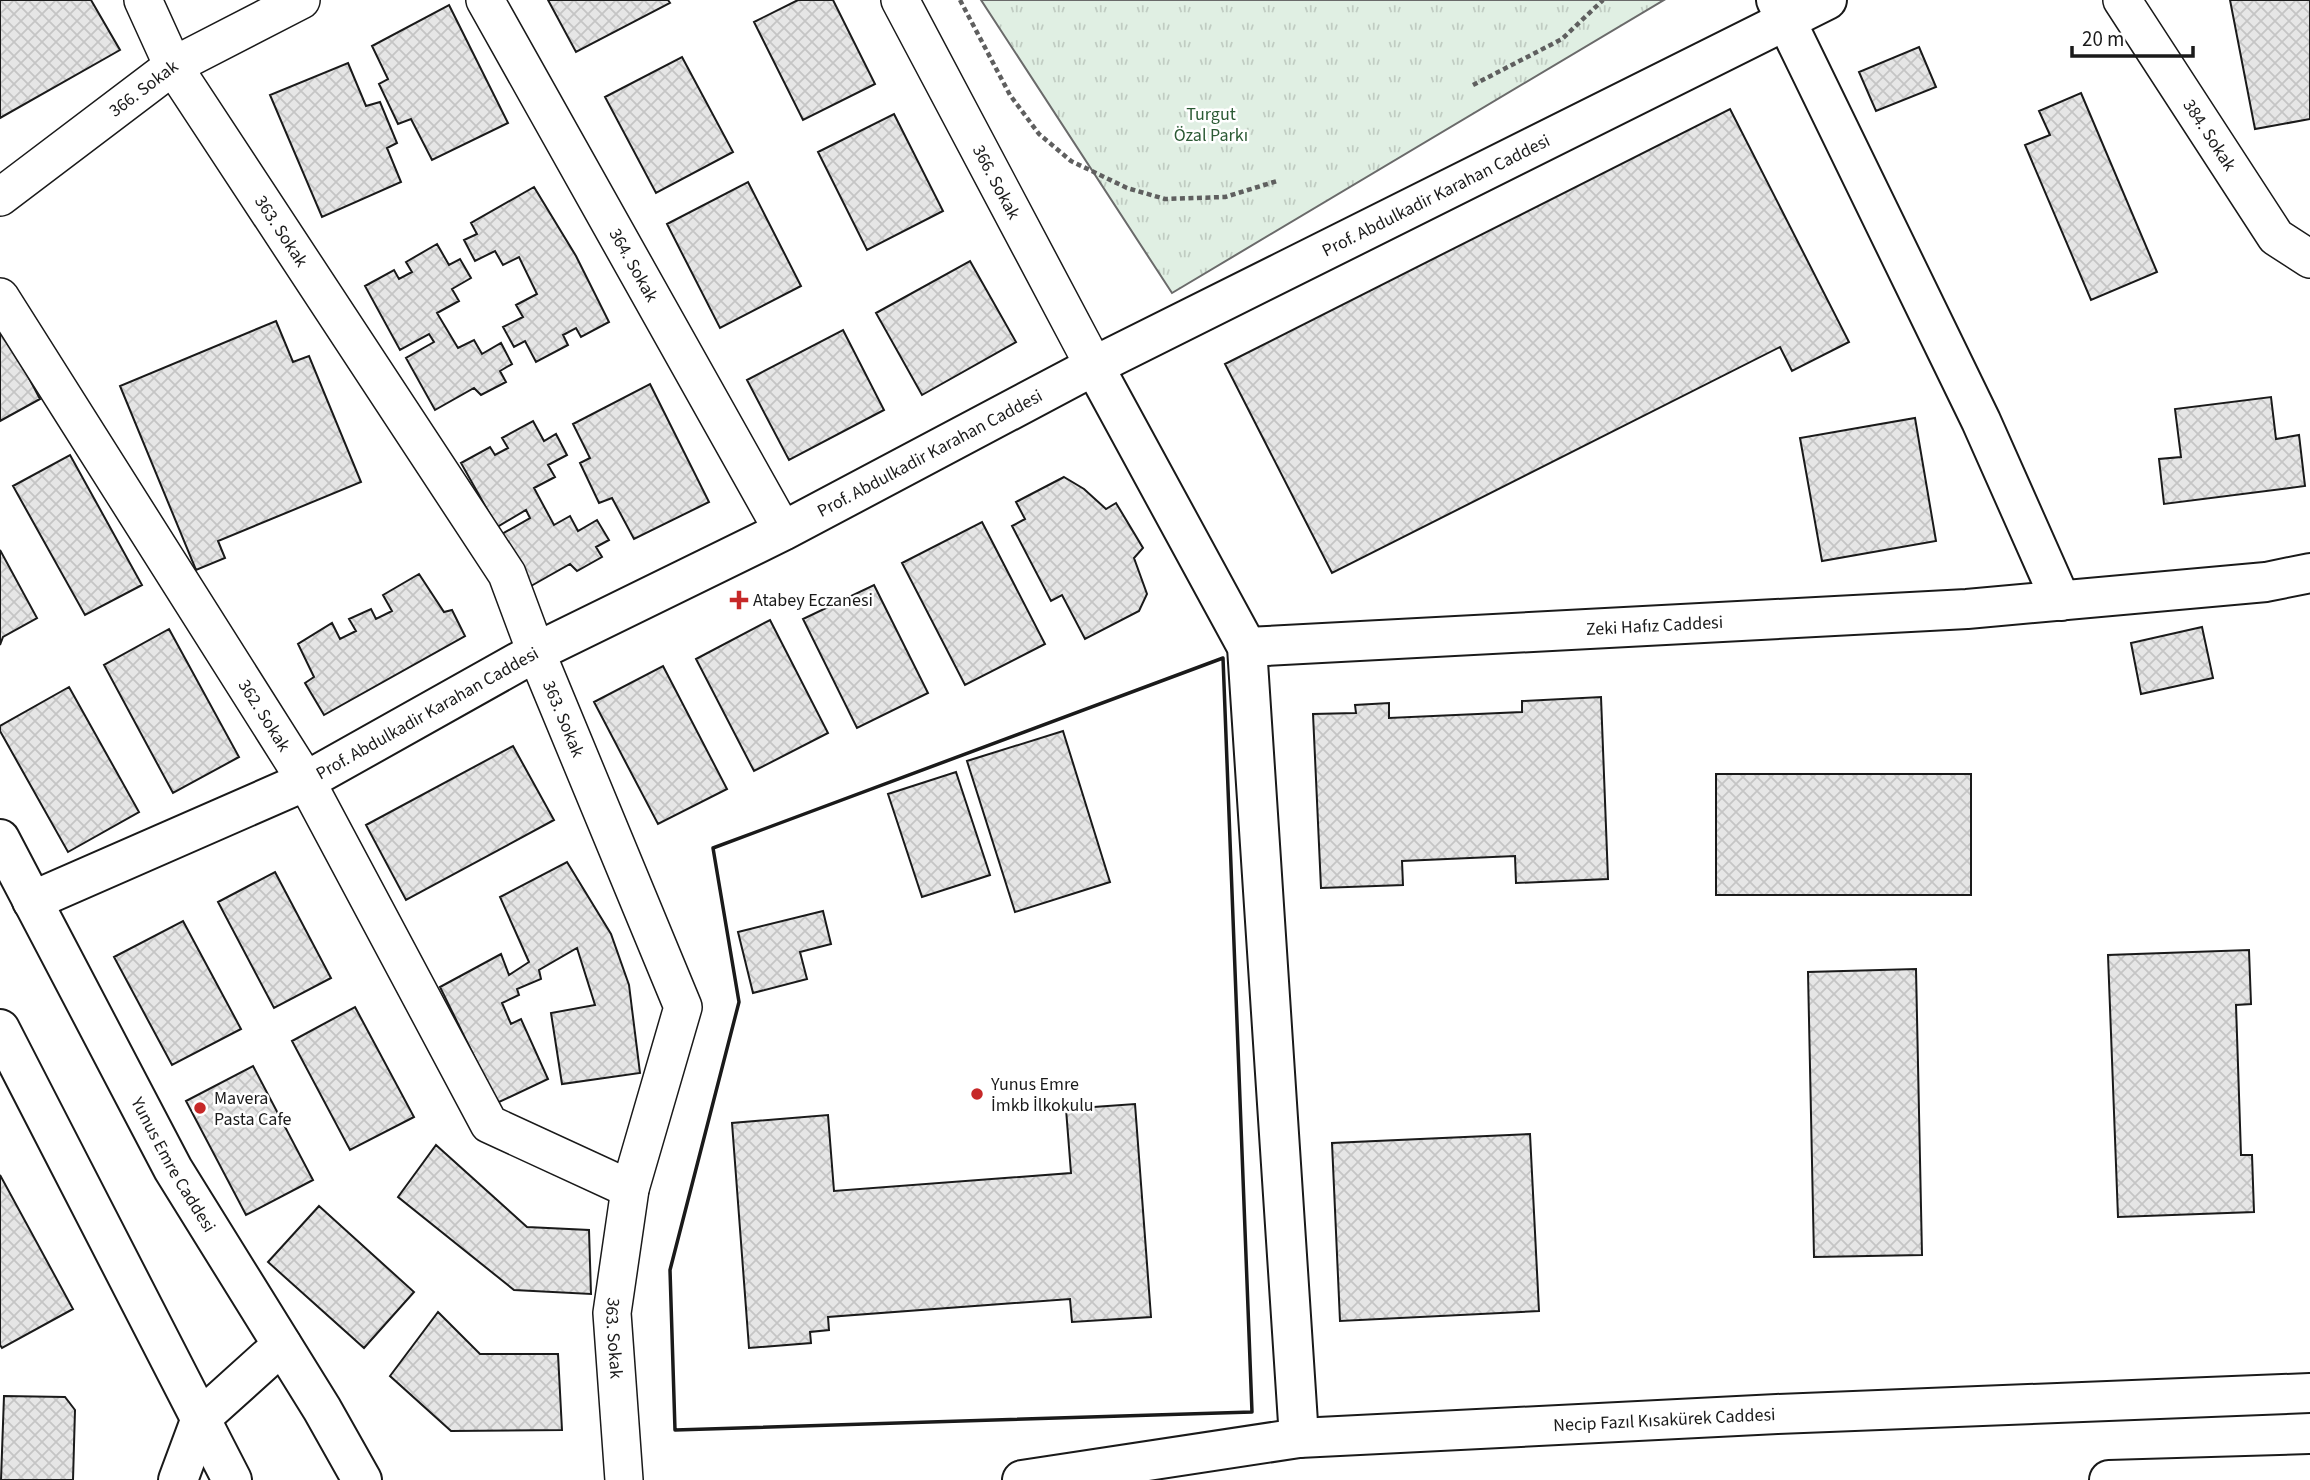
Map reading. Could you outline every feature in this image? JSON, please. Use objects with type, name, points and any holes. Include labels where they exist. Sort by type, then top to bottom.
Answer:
[{"type":"main road","name":"Prof. Abdulkadir Karahan Caddesi","points":[[32,901],[306,781],[536,652],[783,531],[1094,366],[1781,11],[1827,0]]},
{"type":"main road","points":[[1781,11],[1980,421],[2061,601]]},
{"type":"main road","points":[[1094,366],[1247,647],[1299,1438]]},
{"type":"main road","name":"Zeki Hafız Caddesi","points":[[1247,647],[1967,610],[2266,582],[2310,573]]},
{"type":"main road","name":"Yunus Emre Caddesi","points":[[0,839],[173,1169],[362,1480]]},
{"type":"main road","points":[[0,1029],[232,1480]]},
{"type":"main road","points":[[178,1480],[201,1418],[282,1345]]},
{"type":"main road","name":"Necip Fazıl Kısakürek Caddesi","points":[[1022,1480],[1299,1438],[1777,1414],[2310,1393]]},
{"type":"main road","points":[[2109,1480],[2310,1474]]},
{"type":"street","name":"363. Sokak","points":[[143,0],[173,66],[507,574],[536,652],[683,1007],[630,1189],[612,1313],[624,1480]]},
{"type":"street","name":"366. Sokak","points":[[0,197],[173,66],[301,0]]},
{"type":"street","name":"364. Sokak","points":[[485,0],[783,531]]},
{"type":"street","name":"366. Sokak","points":[[900,0],[1094,366]]},
{"type":"street","name":"384. Sokak","points":[[2122,0],[2276,237],[2310,259]]},
{"type":"street","name":"362. Sokak","points":[[0,297],[306,781],[489,1124],[630,1189]]},
{"type":"path","points":[[960,0],[1010,95],[1039,134],[1071,161],[1128,188],[1165,199],[1225,198],[1277,181]]},
{"type":"path","points":[[1473,85],[1562,39],[1602,0]]},
{"type":"green space","name":"Turgut Özal Parkı","points":[[981,0],[1664,0],[1172,293]]},
{"type":"building","points":[[0,0],[91,0],[120,50],[0,118]]},
{"type":"building","points":[[548,0],[668,0],[670,3],[576,52]]},
{"type":"building","points":[[798,0],[833,0],[875,84],[803,120],[754,22]]},
{"type":"building","points":[[2230,0],[2310,0],[2310,119],[2255,129]]},
{"type":"building","points":[[449,5],[508,123],[432,160],[411,119],[398,124],[379,84],[388,79],[372,46]]},
{"type":"building","points":[[1919,47],[1936,87],[1876,111],[1859,72]]},
{"type":"building","points":[[682,57],[733,152],[656,193],[605,97]]},
{"type":"building","points":[[348,63],[366,106],[380,102],[397,143],[387,148],[401,182],[322,217],[270,95]]},
{"type":"building","points":[[2081,93],[2157,272],[2091,300],[2025,145],[2050,135],[2039,111]]},
{"type":"building","points":[[1730,109],[1849,342],[1792,371],[1780,347],[1332,573],[1225,364]]},
{"type":"building","points":[[894,114],[943,211],[867,250],[818,152]]},
{"type":"building","points":[[748,182],[801,286],[720,328],[667,224]]},
{"type":"building","points":[[534,187],[576,256],[609,322],[581,337],[576,328],[563,335],[568,345],[536,362],[525,341],[514,347],[503,327],[523,317],[516,305],[537,294],[519,257],[503,265],[495,251],[475,261],[464,240],[477,234],[471,223]]},
{"type":"building","points":[[437,244],[449,265],[460,259],[471,278],[452,289],[459,301],[437,313],[458,348],[474,340],[482,354],[501,343],[512,364],[500,371],[506,382],[481,395],[474,388],[435,410],[406,358],[434,342],[429,334],[400,350],[365,286],[394,270],[399,279],[412,272],[406,262]]},
{"type":"building","points":[[970,261],[1016,342],[922,395],[876,313]]},
{"type":"building","points":[[276,321],[293,362],[309,356],[361,482],[218,541],[225,558],[196,570],[120,386]]},
{"type":"building","points":[[0,323],[40,399],[0,421]]},
{"type":"building","points":[[843,330],[884,410],[789,460],[747,380]]},
{"type":"building","points":[[650,384],[709,502],[634,539],[612,498],[599,503],[580,463],[590,458],[573,424]]},
{"type":"building","points":[[2271,397],[2276,439],[2299,435],[2305,486],[2164,504],[2159,459],[2181,457],[2175,409]]},
{"type":"building","points":[[1915,418],[1936,541],[1822,561],[1800,438]]},
{"type":"building","points":[[533,421],[544,441],[556,434],[567,455],[548,465],[555,477],[534,488],[554,525],[570,516],[578,531],[597,520],[609,540],[596,547],[602,557],[577,571],[570,564],[531,586],[502,534],[530,518],[526,510],[497,527],[461,463],[490,447],[495,455],[508,448],[502,438]]},
{"type":"building","points":[[70,455],[142,585],[85,615],[13,486]]},
{"type":"building","points":[[1064,477],[1084,489],[1106,509],[1116,503],[1143,548],[1134,558],[1147,594],[1139,611],[1085,639],[1062,595],[1051,601],[1012,526],[1025,519],[1016,502]]},
{"type":"building","points":[[982,522],[1045,644],[965,685],[902,563]]},
{"type":"building","points":[[0,550],[37,618],[3,637],[0,645]]},
{"type":"building","points":[[419,574],[444,612],[452,610],[465,636],[324,715],[305,683],[314,677],[298,644],[332,623],[340,639],[356,631],[349,619],[371,609],[376,619],[392,611],[383,595]]},
{"type":"building","points":[[874,585],[928,693],[857,728],[803,619]]},
{"type":"building","points":[[770,620],[828,733],[754,771],[696,659]]},
{"type":"building","points":[[2202,627],[2213,678],[2141,694],[2131,643]]},
{"type":"building","points":[[169,629],[239,757],[173,793],[104,665]]},
{"type":"building","points":[[663,666],[727,789],[658,824],[594,702]]},
{"type":"building","points":[[69,687],[139,812],[68,852],[0,731],[0,726]]},
{"type":"building","points":[[1601,697],[1608,879],[1516,883],[1515,856],[1402,861],[1403,885],[1321,888],[1313,714],[1356,713],[1355,705],[1389,703],[1389,718],[1522,712],[1522,701]]},
{"type":"building","points":[[1063,731],[1110,882],[1015,912],[967,761]]},
{"type":"building","points":[[513,746],[554,820],[406,900],[366,825]]},
{"type":"building","points":[[956,772],[990,875],[922,897],[888,794]]},
{"type":"building","points":[[1716,774],[1971,774],[1971,895],[1716,895]]},
{"type":"building","points":[[567,862],[611,934],[629,985],[640,1073],[562,1084],[551,1013],[595,1005],[577,948],[539,970],[541,979],[517,989],[519,995],[502,1003],[511,1024],[521,1019],[548,1079],[497,1103],[440,987],[501,954],[509,975],[529,962],[500,897]]},
{"type":"building","points":[[275,872],[331,978],[274,1008],[218,902]]},
{"type":"building","points":[[823,911],[831,944],[800,952],[807,979],[753,993],[738,932]]},
{"type":"building","points":[[183,921],[241,1029],[172,1065],[114,957]]},
{"type":"building","points":[[2249,950],[2251,1004],[2236,1005],[2241,1155],[2252,1155],[2254,1212],[2118,1217],[2108,955]]},
{"type":"building","points":[[1916,969],[1922,1255],[1814,1257],[1808,972]]},
{"type":"building","points":[[355,1007],[414,1117],[350,1150],[292,1041]]},
{"type":"building","points":[[253,1066],[313,1180],[246,1215],[186,1101]]},
{"type":"building","points":[[1135,1104],[1151,1317],[1072,1322],[1070,1299],[828,1317],[829,1330],[810,1332],[811,1343],[749,1348],[732,1123],[828,1115],[834,1191],[1071,1173],[1066,1109]]},
{"type":"building","points":[[1530,1134],[1539,1311],[1340,1321],[1332,1143]]},
{"type":"building","points":[[436,1145],[527,1227],[589,1230],[591,1294],[514,1290],[398,1197]]},
{"type":"building","points":[[0,1175],[73,1309],[2,1348],[0,1345]]},
{"type":"building","points":[[319,1206],[414,1292],[364,1348],[268,1262]]},
{"type":"building","points":[[438,1312],[480,1354],[558,1354],[562,1430],[451,1431],[390,1376]]},
{"type":"building","points":[[4,1396],[65,1397],[75,1410],[73,1480],[1,1480]]},
{"type":"wall","points":[[1223,658],[1252,1412],[675,1430],[670,1270],[739,1002],[713,848],[1223,658]]},
{"type":"place","name":"Atabey Eczanesi","points":[[739,600]]},
{"type":"place","name":"Yunus Emre İmkb İlkokulu","points":[[977,1094]]},
{"type":"place","name":"Mavera Pasta Cafe","points":[[200,1108]]}]
